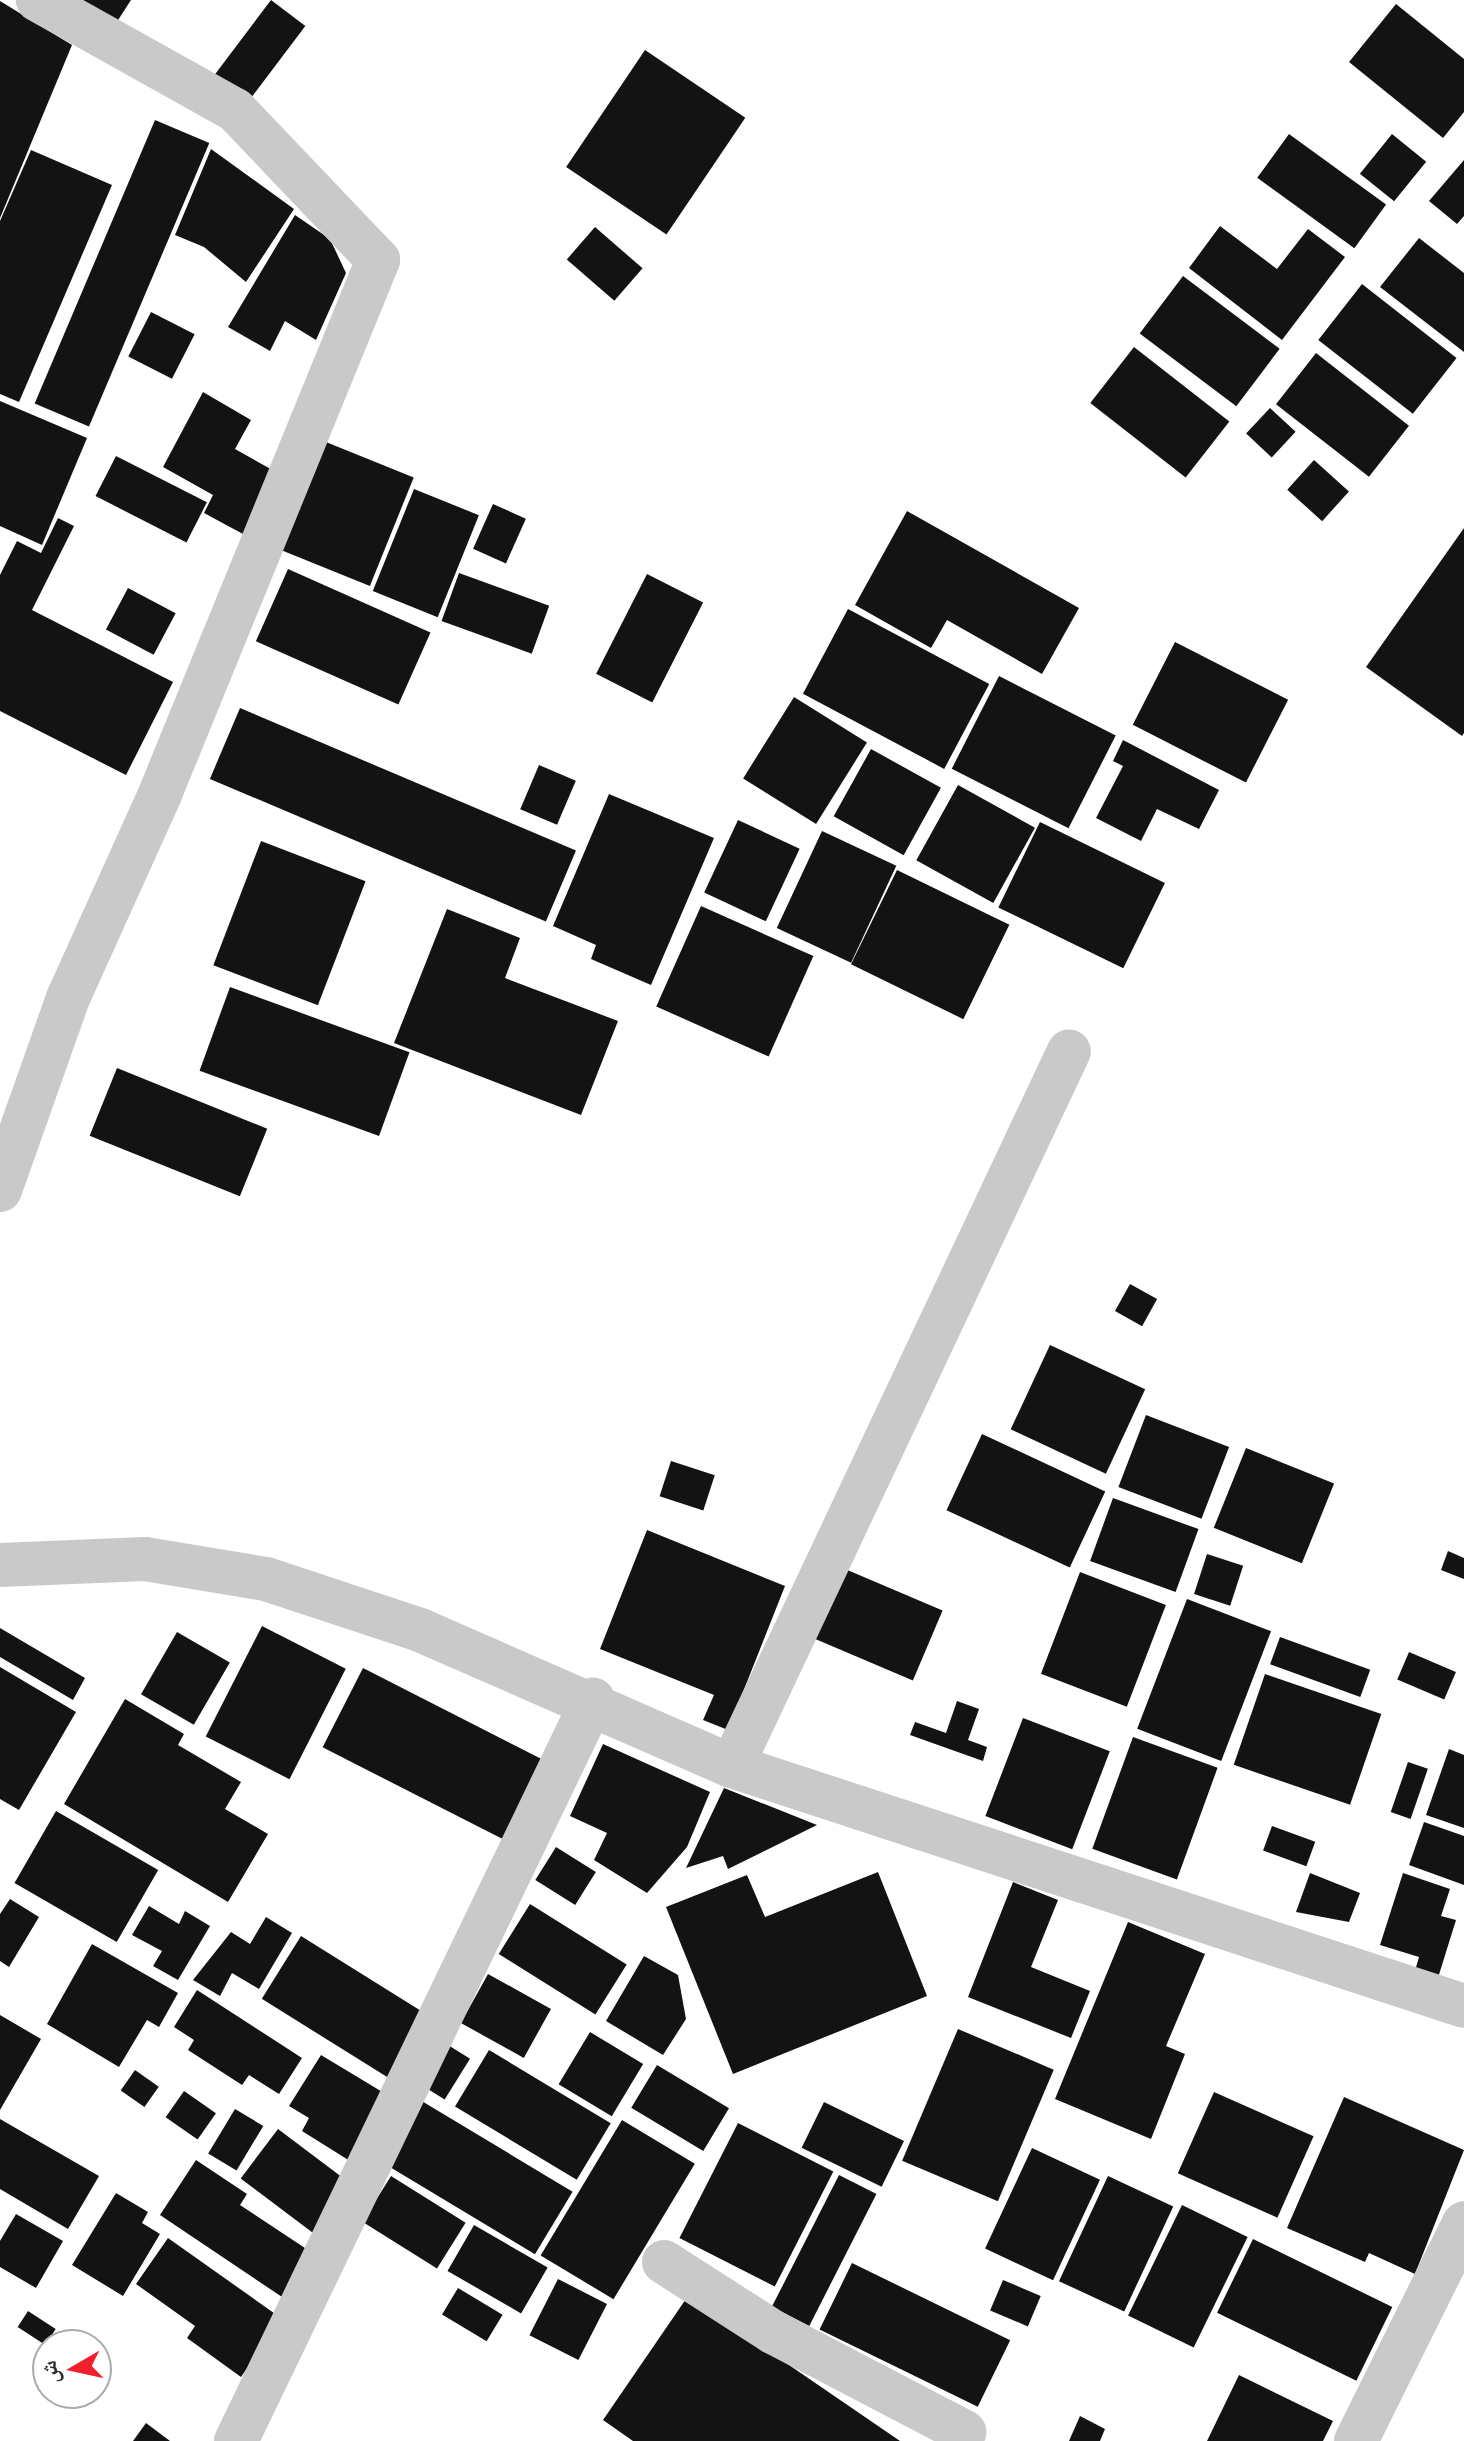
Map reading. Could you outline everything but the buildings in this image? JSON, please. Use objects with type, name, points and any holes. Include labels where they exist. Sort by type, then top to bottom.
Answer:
[{"type":"street","points":[[0,1190],[68,998],[160,794],[378,260],[235,110],[38,0]]},
{"type":"street","points":[[732,1766],[1069,1051]]},
{"type":"street","points":[[0,1565],[145,1559],[266,1579],[593,1700],[732,1766],[1464,2006]]},
{"type":"street","points":[[236,2441],[593,1700]]},
{"type":"street","points":[[1356,2441],[1464,2223]]},
{"type":"street","points":[[664,2262],[773,2332],[968,2438]]}]
